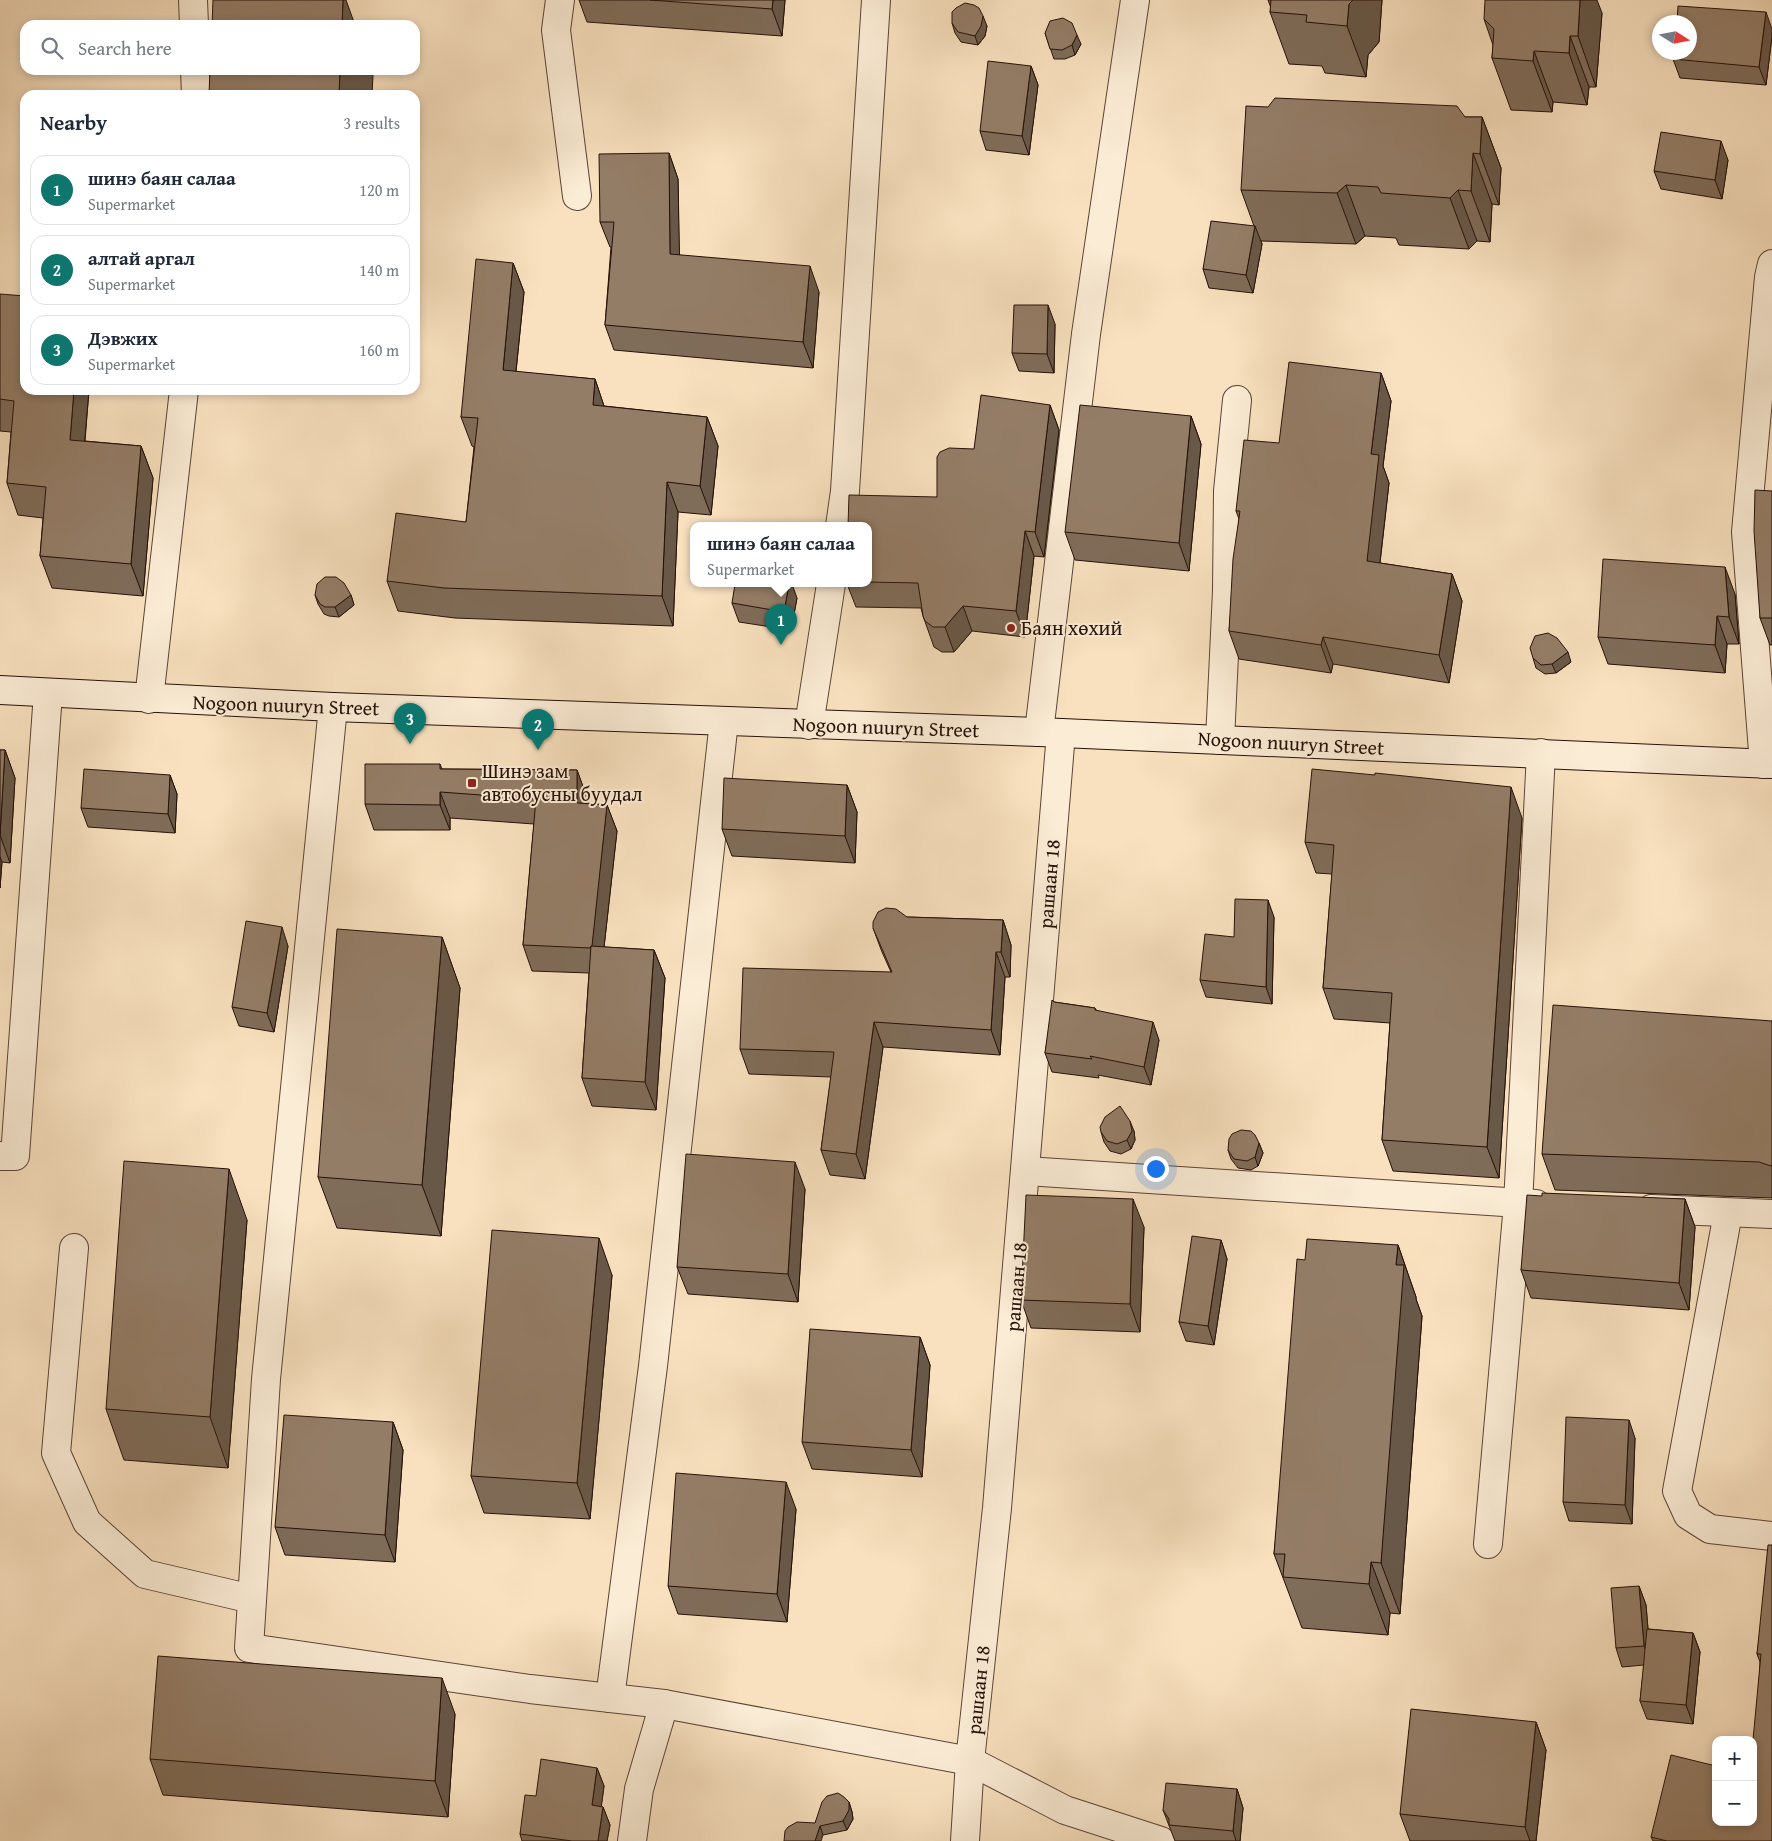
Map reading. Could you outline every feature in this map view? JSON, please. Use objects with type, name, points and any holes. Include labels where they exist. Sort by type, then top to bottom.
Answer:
[{"type":"street","points":[[193,0],[194,20]]},
{"type":"street","points":[[560,0],[556,30],[577,196]]},
{"type":"street","points":[[841,522],[845,491],[876,0]]},
{"type":"street","name":"рашаан 18","points":[[965,1841],[970,1761],[997,1508],[1026,1171],[1050,733],[1086,334],[1135,0]]},
{"type":"street","points":[[195,75],[196,90]]},
{"type":"street","points":[[1768,764],[1746,532],[1769,277],[1772,264]]},
{"type":"street","points":[[149,699],[183,395]]},
{"type":"street","points":[[1220,740],[1227,591],[1228,491],[1237,400]]},
{"type":"street","points":[[809,725],[831,587]]},
{"type":"street","name":"Nogoon nuuryn Street","points":[[0,690],[333,707],[1050,733],[1768,764]]},
{"type":"street","points":[[0,1156],[15,1156],[48,693]]},
{"type":"street","points":[[333,707],[266,1379],[249,1648],[530,1688],[664,1704],[970,1761],[1066,1810],[1161,1841]]},
{"type":"street","points":[[610,1698],[653,1366],[724,722]]},
{"type":"street","points":[[1488,1544],[1518,1204],[1541,753]]},
{"type":"street","points":[[1026,1171],[1556,1205]]},
{"type":"street","points":[[1623,1208],[1772,1214]]},
{"type":"street","points":[[1728,1213],[1677,1491],[1688,1515],[1710,1529],[1772,1536]]},
{"type":"street","points":[[74,1248],[56,1452],[87,1522],[145,1574],[252,1599]]},
{"type":"street","points":[[632,1841],[639,1789],[664,1704]]},
{"type":"building","points":[[213,0],[343,0],[342,20],[212,20]]},
{"type":"building","points":[[650,0],[773,0],[772,9]]},
{"type":"building","points":[[1271,0],[1353,0],[1349,4],[1347,26],[1306,22],[1307,15],[1270,12]]},
{"type":"building","points":[[1485,0],[1580,0],[1578,36],[1570,36],[1569,53],[1534,51],[1533,61],[1492,58],[1494,29],[1484,19]]},
{"type":"building","points":[[965,3],[979,8],[983,16],[981,26],[975,36],[958,32],[952,23],[952,12]]},
{"type":"building","points":[[1678,6],[1766,12],[1759,67],[1684,60],[1697,60],[1697,15],[1677,15]]},
{"type":"building","points":[[1063,18],[1072,23],[1077,35],[1072,45],[1062,50],[1050,49],[1045,33],[1050,21]]},
{"type":"building","points":[[988,61],[1031,66],[1022,136],[980,131]]},
{"type":"building","points":[[210,75],[340,75],[339,90],[209,90]]},
{"type":"building","points":[[1275,98],[1457,106],[1465,117],[1482,117],[1480,154],[1473,153],[1471,191],[1458,190],[1450,198],[1381,193],[1378,187],[1346,185],[1337,193],[1241,190],[1246,106],[1268,107]]},
{"type":"building","points":[[1661,132],[1721,141],[1715,180],[1654,171]]},
{"type":"building","points":[[669,153],[670,254],[810,266],[803,342],[605,325],[614,222],[600,222],[599,154]]},
{"type":"building","points":[[1211,221],[1255,226],[1246,275],[1203,269]]},
{"type":"building","points":[[476,259],[513,263],[503,370],[595,379],[593,405],[707,417],[700,486],[667,482],[662,596],[444,588],[387,581],[396,513],[466,522],[478,418],[461,417]]},
{"type":"building","points":[[0,294],[20,296],[20,395],[74,395],[70,440],[141,446],[131,564],[40,556],[46,487],[7,483],[14,401],[0,399]]},
{"type":"building","points":[[1014,305],[1048,305],[1047,354],[1012,353]]},
{"type":"building","points":[[1289,362],[1381,373],[1371,454],[1379,455],[1367,561],[1452,574],[1439,655],[1323,637],[1321,645],[1229,631],[1233,559],[1240,511],[1236,511],[1244,440],[1279,443]]},
{"type":"building","points":[[981,395],[1050,405],[1035,532],[1025,531],[1016,611],[963,606],[945,627],[933,627],[925,621],[923,616],[918,583],[872,582],[872,522],[848,522],[849,495],[937,497],[937,457],[940,452],[949,448],[974,449]]},
{"type":"building","points":[[1080,405],[1191,416],[1179,543],[1065,532]]},
{"type":"building","points":[[1755,490],[1772,491],[1772,618],[1760,618],[1754,531]]},
{"type":"building","points":[[1603,559],[1725,567],[1729,617],[1717,616],[1715,645],[1598,637]]},
{"type":"building","points":[[325,577],[336,577],[344,583],[351,595],[335,607],[325,607],[320,604],[315,595],[317,584]]},
{"type":"building","points":[[735,587],[788,587],[784,612],[732,603]]},
{"type":"building","points":[[1548,633],[1557,638],[1568,652],[1552,664],[1541,665],[1533,658],[1530,648],[1535,636]]},
{"type":"building","points":[[0,750],[5,750],[0,835]]},
{"type":"building","points":[[365,764],[440,764],[440,769],[577,770],[577,803],[607,805],[592,946],[590,948],[523,945],[536,799],[440,792],[440,805],[365,804]]},
{"type":"building","points":[[84,769],[170,775],[168,814],[81,808]]},
{"type":"building","points":[[1312,769],[1375,775],[1375,773],[1511,787],[1487,1147],[1382,1140],[1392,993],[1323,988],[1334,845],[1305,842]]},
{"type":"building","points":[[724,778],[847,785],[845,836],[722,829]]},
{"type":"building","points":[[1235,899],[1268,900],[1266,987],[1200,980],[1205,934],[1234,937]]},
{"type":"building","points":[[886,908],[896,909],[907,917],[1003,920],[1001,952],[996,952],[991,1030],[874,1022],[856,1154],[821,1150],[834,1052],[740,1049],[743,968],[892,972],[873,928],[873,922],[878,912]]},
{"type":"building","points":[[246,921],[282,927],[267,1013],[232,1007]]},
{"type":"building","points":[[337,929],[442,937],[422,1185],[318,1177]]},
{"type":"building","points":[[591,946],[654,950],[645,1082],[582,1078]]},
{"type":"building","points":[[1052,1000],[1054,1002],[1095,1008],[1095,1010],[1153,1022],[1144,1067],[1090,1056],[1092,1059],[1045,1053]]},
{"type":"building","points":[[1553,1005],[1772,1021],[1772,1166],[1759,1162],[1542,1154]]},
{"type":"building","points":[[1120,1106],[1130,1121],[1132,1131],[1127,1140],[1117,1144],[1107,1141],[1100,1127],[1105,1117]]},
{"type":"building","points":[[1241,1130],[1251,1131],[1259,1143],[1255,1157],[1247,1161],[1234,1159],[1228,1150],[1229,1139],[1232,1134]]},
{"type":"building","points":[[686,1154],[795,1162],[788,1274],[677,1267]]},
{"type":"building","points":[[124,1161],[229,1169],[210,1417],[106,1409]]},
{"type":"building","points":[[1542,1193],[1685,1199],[1679,1283],[1521,1270],[1527,1195],[1542,1196]]},
{"type":"building","points":[[1026,1195],[1133,1199],[1130,1304],[1021,1300]]},
{"type":"building","points":[[492,1230],[599,1238],[577,1483],[471,1476]]},
{"type":"building","points":[[1192,1236],[1221,1240],[1208,1326],[1179,1322]]},
{"type":"building","points":[[1307,1239],[1398,1245],[1396,1265],[1404,1265],[1381,1563],[1371,1562],[1369,1584],[1283,1577],[1285,1554],[1274,1554],[1297,1259],[1305,1260]]},
{"type":"building","points":[[810,1329],[920,1337],[911,1450],[802,1442]]},
{"type":"building","points":[[284,1415],[393,1422],[385,1535],[275,1527]]},
{"type":"building","points":[[1566,1417],[1629,1420],[1625,1505],[1563,1502]]},
{"type":"building","points":[[676,1473],[786,1482],[777,1594],[668,1586]]},
{"type":"building","points":[[1768,1545],[1772,1545],[1772,1841],[1667,1841],[1651,1837],[1671,1755],[1712,1765],[1712,1826],[1757,1826],[1757,1736],[1753,1736],[1761,1654],[1757,1654]]},
{"type":"building","points":[[1639,1586],[1644,1646],[1616,1648],[1611,1588]]},
{"type":"building","points":[[1647,1629],[1693,1633],[1686,1705],[1640,1701]]},
{"type":"building","points":[[158,1656],[442,1678],[435,1781],[150,1759]]},
{"type":"building","points":[[1411,1709],[1536,1722],[1525,1827],[1400,1814]]},
{"type":"building","points":[[541,1759],[597,1768],[592,1805],[603,1807],[598,1841],[572,1841],[520,1834],[525,1795],[536,1796]]},
{"type":"building","points":[[1166,1783],[1237,1789],[1233,1831],[1169,1825],[1169,1819],[1163,1810]]},
{"type":"building","points":[[838,1793],[849,1802],[849,1810],[843,1821],[820,1826],[815,1841],[784,1841],[785,1831],[788,1827],[797,1822],[815,1823],[822,1802],[827,1796]]},
{"type":"place","name":"Баян хөхий","points":[[1011,628]]},
{"type":"place","name":"шинэ баян салаа","points":[[781,645]]},
{"type":"place","name":"Дэвжих","points":[[410,744]]},
{"type":"place","name":"алтай аргал","points":[[538,750]]},
{"type":"place","name":"Шинэ зам автобусны буудал","points":[[472,783]]}]
